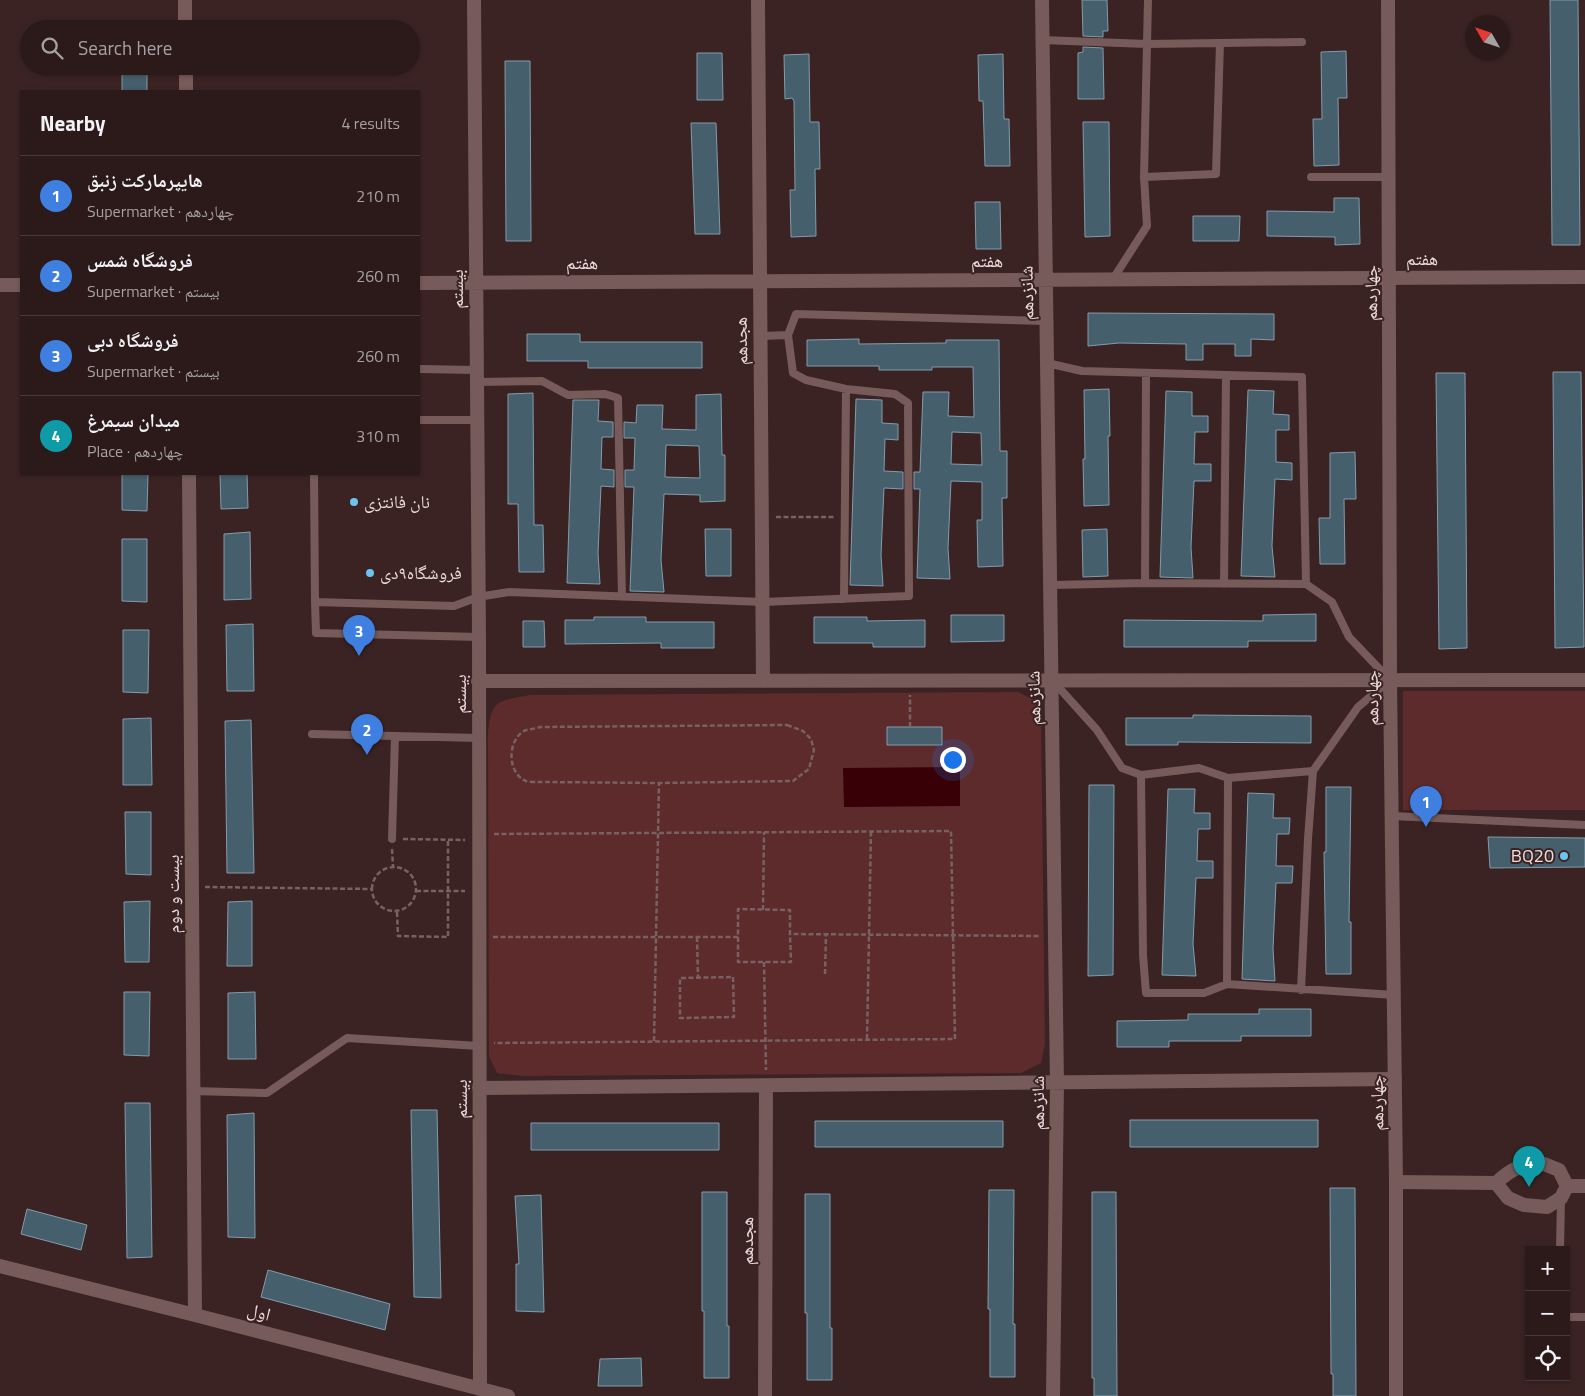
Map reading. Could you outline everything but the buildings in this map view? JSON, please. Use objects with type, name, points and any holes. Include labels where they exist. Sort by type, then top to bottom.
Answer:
[{"type":"street","points":[[185,0],[185,20]]},
{"type":"street","name":"بیستم","points":[[474,0],[479,637],[480,1388]]},
{"type":"street","name":"هجدهم","points":[[758,0],[763,681]]},
{"type":"street","name":"شانزدهم","points":[[1042,0],[1057,1083],[1053,1396]]},
{"type":"street","name":"چهاردهم","points":[[1388,0],[1390,680],[1396,1182],[1396,1396]]},
{"type":"street","points":[[186,75],[186,90]]},
{"type":"street","name":"هفتم","points":[[420,283],[1585,277]]},
{"type":"street","points":[[0,286],[20,285]]},
{"type":"street","name":"بیست و دوم","points":[[189,475],[195,1315]]},
{"type":"street","points":[[478,681],[1585,680]]},
{"type":"street","points":[[479,1088],[1395,1079]]},
{"type":"street","name":"هجدهم","points":[[765,1396],[766,1086]]},
{"type":"street","points":[[1396,1182],[1496,1183],[1510,1170],[1527,1165],[1544,1164],[1560,1170],[1564,1192]]},
{"type":"street","points":[[1496,1183],[1508,1198],[1524,1205],[1547,1207],[1564,1192],[1585,1186]]},
{"type":"street","name":"اول","points":[[0,1266],[508,1396]]},
{"type":"lane","points":[[1113,279],[1147,226],[1144,177],[1148,0]]},
{"type":"lane","points":[[1042,40],[1147,44],[1302,42]]},
{"type":"lane","points":[[1144,177],[1216,174],[1220,43]]},
{"type":"lane","points":[[1311,177],[1389,177]]},
{"type":"lane","points":[[315,602],[454,606],[478,597],[509,592],[763,602],[909,596],[908,404],[895,394],[846,389],[806,380],[793,372],[788,335],[796,314],[1046,321]]},
{"type":"lane","points":[[760,336],[788,335]]},
{"type":"lane","points":[[1047,363],[1082,371],[1302,377],[1306,584]]},
{"type":"lane","points":[[420,369],[542,381],[568,395],[604,394],[618,398],[622,597]]},
{"type":"lane","points":[[1144,583],[1146,372]]},
{"type":"lane","points":[[1224,584],[1226,375]]},
{"type":"lane","points":[[844,599],[846,389]]},
{"type":"lane","points":[[420,420],[477,420]]},
{"type":"lane","points":[[314,475],[316,633],[479,637]]},
{"type":"lane","points":[[1051,585],[1144,583],[1306,584],[1332,602],[1349,637],[1390,680],[1358,707],[1313,771],[1301,990]]},
{"type":"lane","points":[[1052,680],[1097,730],[1122,768],[1140,775],[1198,768],[1228,778],[1313,771]]},
{"type":"lane","points":[[312,734],[479,738]]},
{"type":"lane","points":[[392,839],[395,736]]},
{"type":"lane","points":[[1140,775],[1143,954],[1146,993],[1204,993],[1227,984],[1301,990],[1394,994]]},
{"type":"lane","points":[[1227,984],[1228,778]]},
{"type":"lane","points":[[1392,816],[1585,824]]},
{"type":"lane","points":[[193,1091],[267,1093],[347,1038],[479,1046]]},
{"type":"lane","points":[[1560,1246],[1564,1192]]},
{"type":"lane","points":[[1570,1317],[1585,1317]]},
{"type":"path","points":[[762,517],[845,517]]},
{"type":"path","points":[[910,681],[910,727]]},
{"type":"path","points":[[787,724],[803,731],[812,739],[814,750],[809,769],[793,781],[659,783],[538,782],[526,780],[517,773],[511,758],[513,743],[524,732],[540,727],[787,724]]},
{"type":"path","points":[[654,1041],[659,783]]},
{"type":"path","points":[[867,1039],[871,831]]},
{"type":"path","points":[[393,868],[392,839],[479,840],[495,834],[951,831],[954,1039],[496,1042],[479,1046]]},
{"type":"path","points":[[763,910],[764,832]]},
{"type":"path","points":[[397,912],[398,936],[448,937],[448,840]]},
{"type":"path","points":[[398,867],[410,873],[416,884],[416,896],[408,907],[397,912],[384,910],[374,901],[371,888],[376,876],[386,868],[393,868],[398,867]]},
{"type":"path","points":[[192,887],[371,888]]},
{"type":"path","points":[[416,891],[479,891]]},
{"type":"path","points":[[738,909],[763,910],[790,910],[791,962],[738,962],[738,909]]},
{"type":"path","points":[[790,934],[1055,936]]},
{"type":"path","points":[[825,974],[826,934]]},
{"type":"path","points":[[479,936],[738,937]]},
{"type":"path","points":[[697,937],[698,978]]},
{"type":"path","points":[[764,962],[766,1086]]},
{"type":"path","points":[[733,977],[734,1017],[680,1018],[680,978],[698,978],[733,977]]},
{"type":"shaded area","points":[[1403,691],[1585,691],[1585,810],[1403,810]]},
{"type":"shaded area","points":[[1018,692],[1034,700],[1041,714],[1045,1044],[1041,1063],[1021,1073],[523,1076],[497,1073],[489,1056],[488,733],[491,714],[498,704],[530,695]]},
{"type":"shaded area","points":[[960,767],[960,806],[844,807],[843,768]]},
{"type":"place","name":"نان فانتزی","points":[[354,502]]},
{"type":"place","name":"فروشگاه۹دی","points":[[370,573]]},
{"type":"place","name":"فروشگاه دبی","points":[[359,656]]},
{"type":"place","name":"فروشگاه شمس","points":[[367,755]]},
{"type":"place","name":"هایپرمارکت زنبق","points":[[1426,827]]},
{"type":"place","name":"BQ20","points":[[1564,856]]},
{"type":"place","name":"میدان سیمرغ","points":[[1529,1187]]}]
